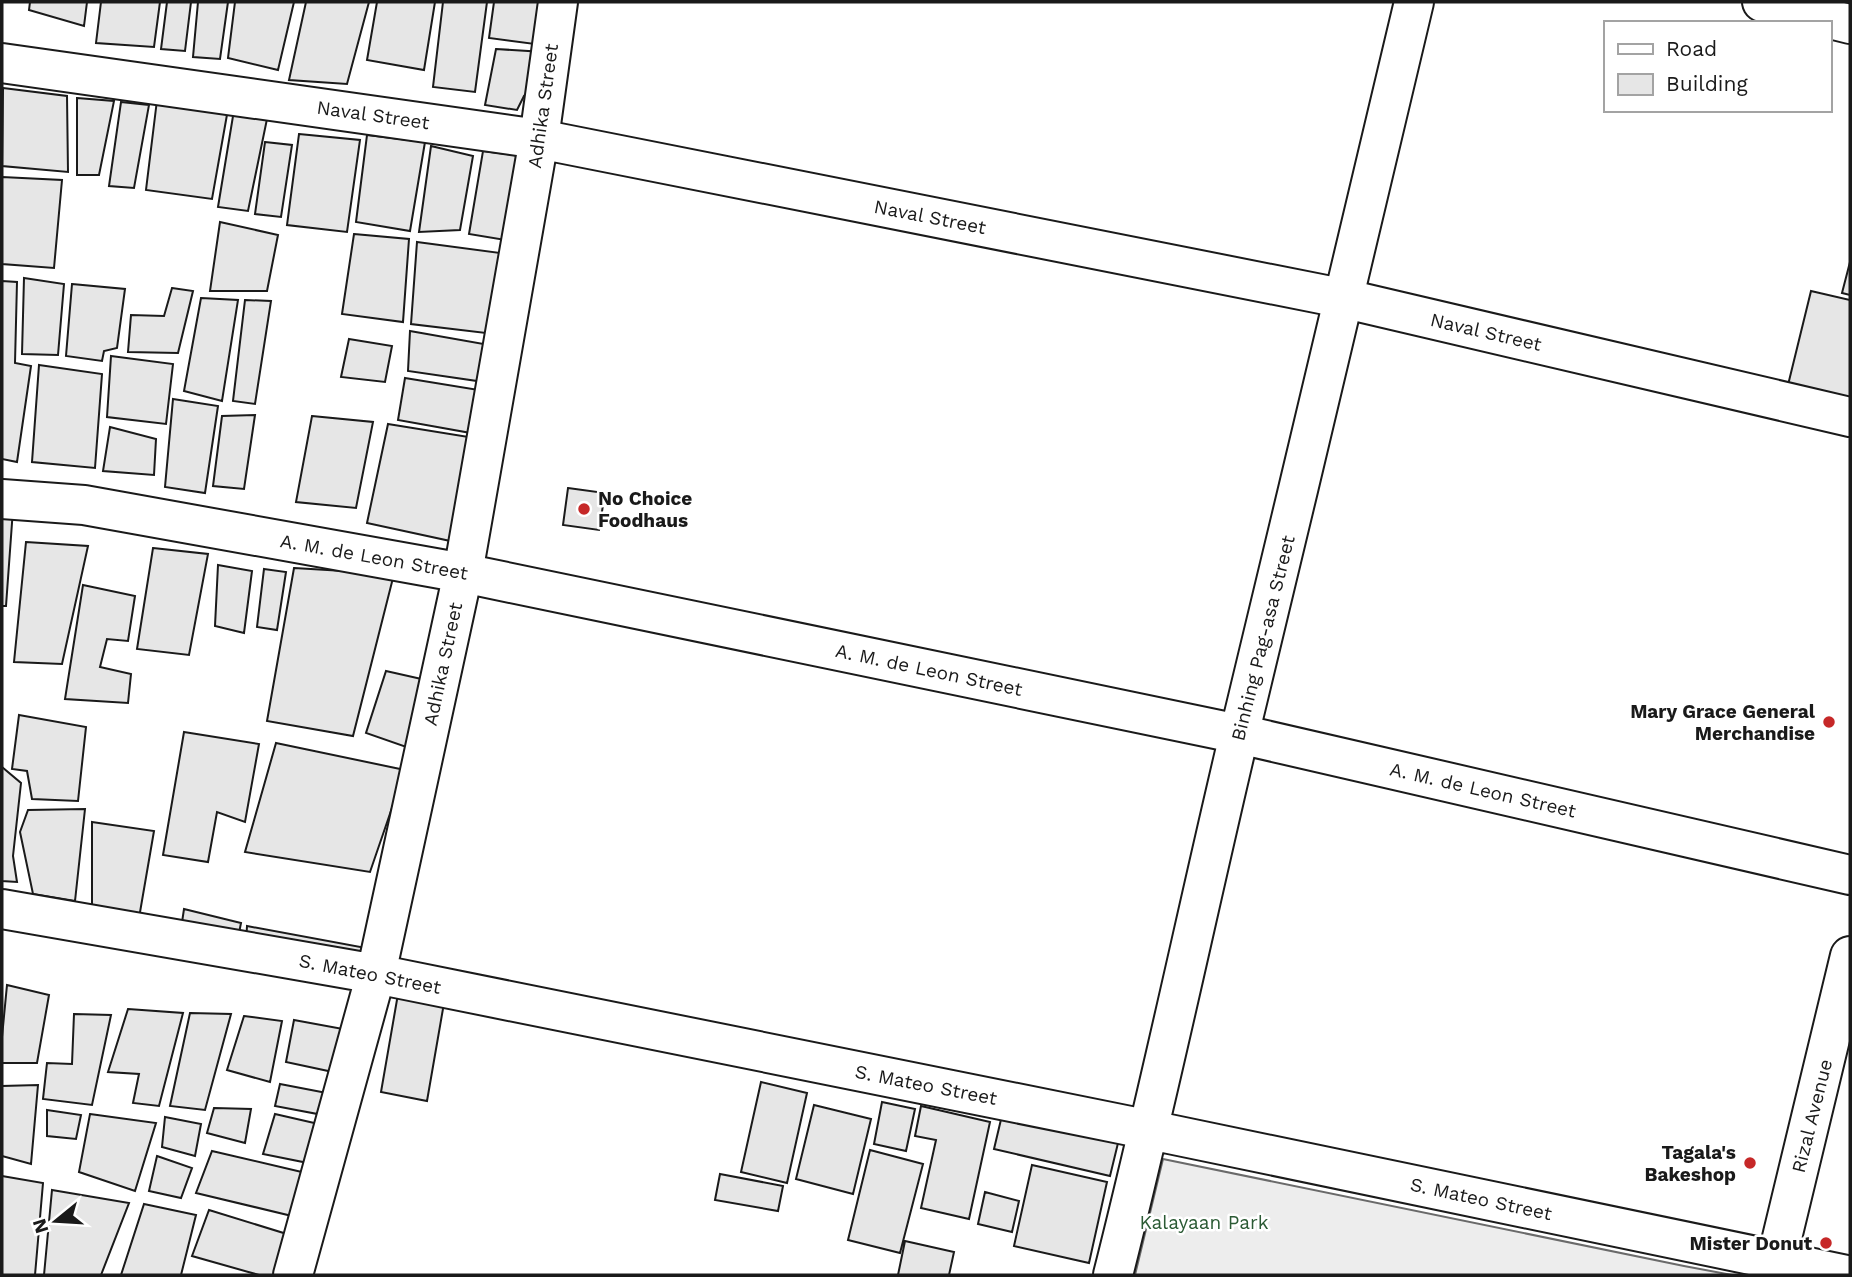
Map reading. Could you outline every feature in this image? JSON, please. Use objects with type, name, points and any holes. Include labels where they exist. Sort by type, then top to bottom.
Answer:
[{"type":"street","name":"Adhika Street","points":[[293,1275],[376,974],[463,573],[539,139],[558,2]]},
{"type":"street","name":"Binhing Pag-asa Street","points":[[1113,1275],[1150,1130],[1239,734],[1346,299],[1414,2]]},
{"type":"street","points":[[1762,2],[1850,24]]},
{"type":"street","name":"Naval Street","points":[[2,63],[539,139],[1346,299],[1850,417]]},
{"type":"street","name":"A. M. de Leon Street","points":[[2,499],[84,505],[463,573],[1239,734],[1850,875]]},
{"type":"street","name":"S. Mateo Street","points":[[2,909],[376,974],[1150,1130],[1775,1268],[1847,1275]]},
{"type":"street","name":"Rizal Avenue","points":[[1775,1268],[1850,956]]},
{"type":"shaded area","name":"Kalayaan Park","points":[[1163,1159],[1684,1266],[1732,1275],[1135,1275]]},
{"type":"building","points":[[30,2],[87,2],[84,26],[29,10]]},
{"type":"building","points":[[101,2],[160,2],[154,47],[96,43]]},
{"type":"building","points":[[167,2],[191,2],[185,51],[161,49]]},
{"type":"building","points":[[198,2],[228,2],[220,59],[193,57]]},
{"type":"building","points":[[235,2],[294,2],[278,70],[228,58]]},
{"type":"building","points":[[306,2],[369,2],[347,84],[289,80]]},
{"type":"building","points":[[377,2],[435,2],[424,70],[367,60]]},
{"type":"building","points":[[443,2],[487,2],[475,92],[433,87]]},
{"type":"building","points":[[494,2],[550,2],[542,45],[489,38]]},
{"type":"building","points":[[496,49],[544,52],[537,99],[524,96],[517,110],[485,105]]},
{"type":"building","points":[[3,88],[67,96],[68,172],[2,166]]},
{"type":"building","points":[[77,98],[114,101],[99,175],[77,175]]},
{"type":"building","points":[[157,100],[228,109],[212,199],[146,190]]},
{"type":"building","points":[[121,102],[149,105],[134,188],[109,186]]},
{"type":"building","points":[[234,110],[267,119],[248,211],[218,207]]},
{"type":"building","points":[[299,134],[360,140],[347,232],[287,225]]},
{"type":"building","points":[[367,135],[425,142],[410,231],[356,222]]},
{"type":"building","points":[[265,142],[292,145],[281,217],[255,214]]},
{"type":"building","points":[[431,146],[473,156],[460,230],[419,232]]},
{"type":"building","points":[[483,151],[528,157],[512,241],[469,234]]},
{"type":"building","points":[[2,177],[62,180],[54,268],[2,264]]},
{"type":"building","points":[[220,222],[278,235],[267,291],[210,291]]},
{"type":"building","points":[[354,234],[409,239],[403,322],[342,314]]},
{"type":"building","points":[[417,242],[508,254],[494,334],[411,324]]},
{"type":"building","points":[[1850,262],[1850,295],[1842,293]]},
{"type":"building","points":[[24,278],[64,284],[58,355],[22,354]]},
{"type":"building","points":[[2,281],[17,282],[15,363],[31,366],[17,462],[2,459]]},
{"type":"building","points":[[72,284],[125,289],[117,348],[104,351],[102,361],[66,356]]},
{"type":"building","points":[[172,288],[193,291],[178,353],[128,352],[131,315],[164,316]]},
{"type":"building","points":[[1811,291],[1850,300],[1850,400],[1788,385]]},
{"type":"building","points":[[201,298],[238,300],[222,401],[184,391]]},
{"type":"building","points":[[245,300],[271,301],[255,404],[233,401]]},
{"type":"building","points":[[410,331],[495,346],[491,383],[408,371]]},
{"type":"building","points":[[349,339],[392,346],[385,382],[341,377]]},
{"type":"building","points":[[111,356],[173,364],[166,424],[107,417]]},
{"type":"building","points":[[39,365],[102,374],[95,468],[32,462]]},
{"type":"building","points":[[405,378],[491,392],[482,435],[398,420]]},
{"type":"building","points":[[173,399],[218,406],[205,493],[165,487]]},
{"type":"building","points":[[255,415],[244,489],[213,486],[222,416]]},
{"type":"building","points":[[312,416],[373,422],[356,508],[296,502]]},
{"type":"building","points":[[388,424],[481,439],[455,542],[367,523]]},
{"type":"building","points":[[110,427],[156,439],[154,475],[103,471]]},
{"type":"building","name":"No Choice Foodhaus","points":[[568,488],[605,493],[599,530],[563,525]]},
{"type":"building","points":[[2,509],[13,509],[6,606],[2,606]]},
{"type":"building","points":[[26,542],[88,546],[62,664],[14,662]]},
{"type":"building","points":[[153,548],[208,554],[189,655],[137,649]]},
{"type":"building","points":[[218,565],[252,571],[244,633],[215,626]]},
{"type":"building","points":[[294,568],[394,574],[353,736],[267,721]]},
{"type":"building","points":[[264,569],[286,572],[277,630],[257,627]]},
{"type":"building","points":[[83,585],[135,596],[128,641],[107,639],[100,667],[131,674],[128,703],[65,699]]},
{"type":"building","points":[[386,671],[426,680],[412,749],[366,733]]},
{"type":"building","points":[[19,715],[86,727],[78,801],[32,799],[27,771],[12,769]]},
{"type":"building","points":[[184,732],[259,744],[245,822],[217,812],[208,862],[163,855]]},
{"type":"building","points":[[276,743],[405,770],[370,872],[245,852]]},
{"type":"building","points":[[2,767],[21,783],[13,856],[17,882],[2,881]]},
{"type":"building","points":[[85,809],[75,901],[33,894],[20,832],[28,810]]},
{"type":"building","points":[[92,822],[154,831],[139,918],[92,908]]},
{"type":"building","points":[[184,909],[241,923],[238,938],[181,929]]},
{"type":"building","points":[[247,926],[366,948],[365,964],[246,943]]},
{"type":"building","points":[[7,985],[49,995],[37,1063],[2,1063]]},
{"type":"building","points":[[398,994],[444,1003],[427,1101],[381,1092]]},
{"type":"building","points":[[128,1009],[183,1013],[159,1106],[133,1103],[139,1074],[108,1072]]},
{"type":"building","points":[[190,1013],[231,1014],[205,1110],[170,1106]]},
{"type":"building","points":[[74,1014],[111,1015],[92,1105],[43,1099],[47,1063],[72,1064]]},
{"type":"building","points":[[244,1016],[282,1021],[270,1082],[227,1070]]},
{"type":"building","points":[[294,1020],[343,1029],[333,1072],[286,1062]]},
{"type":"building","points":[[761,1082],[807,1093],[787,1183],[741,1172]]},
{"type":"building","points":[[280,1084],[332,1094],[323,1115],[275,1106]]},
{"type":"building","points":[[38,1085],[31,1164],[2,1156],[2,1086]]},
{"type":"building","points":[[882,1102],[915,1109],[906,1151],[874,1144]]},
{"type":"building","points":[[814,1105],[871,1119],[853,1194],[796,1179]]},
{"type":"building","points":[[921,1106],[990,1122],[969,1219],[921,1208],[936,1140],[915,1136]]},
{"type":"building","points":[[214,1108],[251,1109],[245,1143],[207,1133]]},
{"type":"building","points":[[47,1110],[81,1115],[76,1139],[47,1136]]},
{"type":"building","points":[[1003,1111],[1119,1139],[1110,1176],[994,1149]]},
{"type":"building","points":[[90,1114],[156,1123],[135,1191],[79,1172]]},
{"type":"building","points":[[275,1114],[323,1125],[313,1164],[263,1154]]},
{"type":"building","points":[[165,1117],[201,1124],[195,1156],[162,1147]]},
{"type":"building","points":[[870,1150],[923,1164],[900,1253],[848,1240]]},
{"type":"building","points":[[212,1151],[306,1173],[292,1216],[196,1193]]},
{"type":"building","points":[[157,1156],[192,1168],[181,1198],[149,1191]]},
{"type":"building","points":[[1032,1165],[1107,1182],[1089,1263],[1014,1246]]},
{"type":"building","points":[[720,1174],[783,1186],[778,1211],[715,1200]]},
{"type":"building","points":[[2,1176],[43,1183],[35,1275],[2,1275]]},
{"type":"building","points":[[52,1190],[129,1203],[101,1275],[44,1275]]},
{"type":"building","points":[[985,1192],[1019,1201],[1012,1232],[978,1224]]},
{"type":"building","points":[[144,1204],[196,1215],[181,1275],[121,1275]]},
{"type":"building","points":[[209,1210],[290,1235],[277,1275],[259,1275],[192,1256]]},
{"type":"building","points":[[905,1241],[954,1252],[949,1275],[898,1275]]},
{"type":"place","name":"No Choice Foodhaus","points":[[584,509]]},
{"type":"place","name":"Mary Grace General Merchandise","points":[[1829,722]]},
{"type":"place","name":"Tagala's Bakeshop","points":[[1750,1163]]},
{"type":"place","name":"Mister Donut","points":[[1826,1243]]}]
